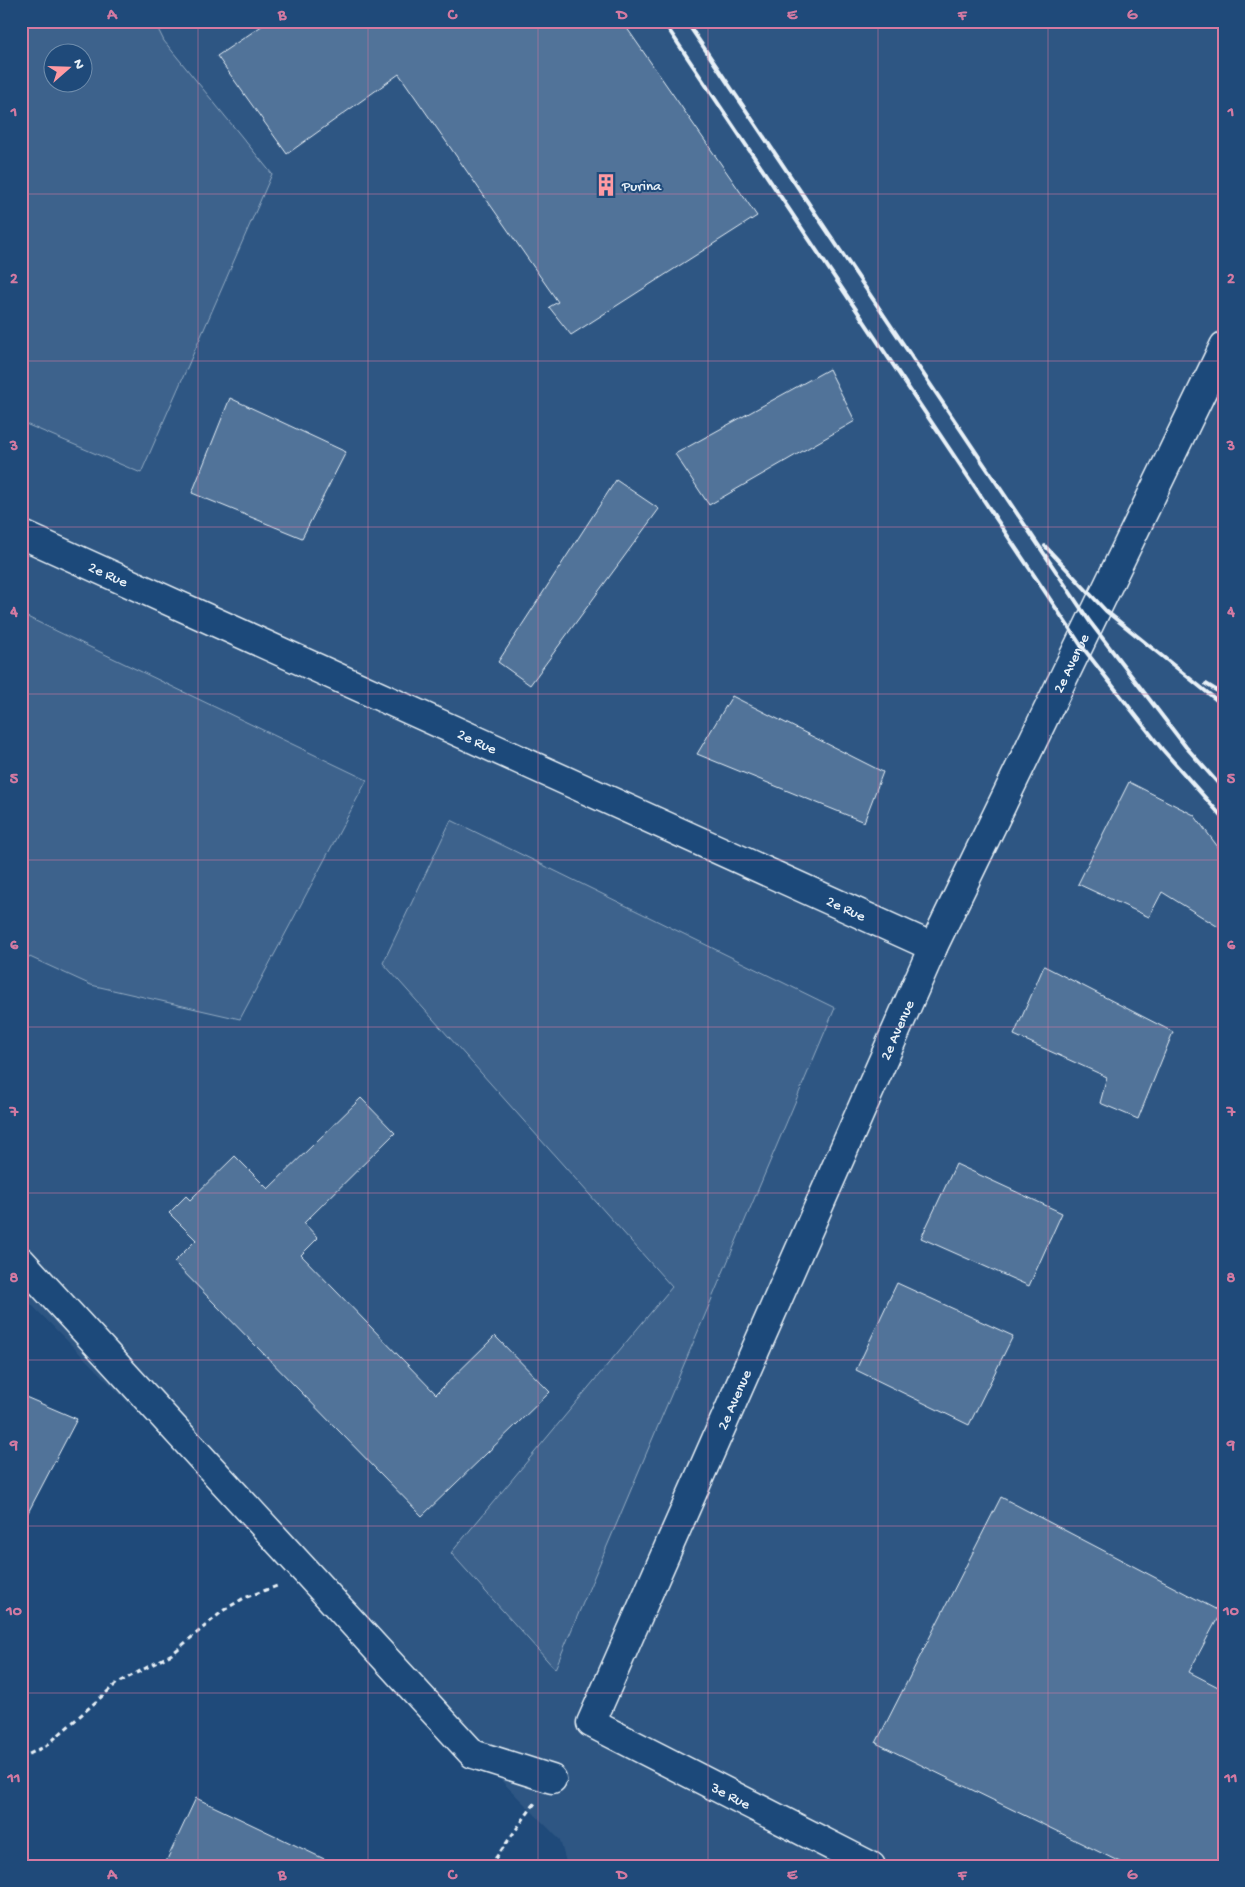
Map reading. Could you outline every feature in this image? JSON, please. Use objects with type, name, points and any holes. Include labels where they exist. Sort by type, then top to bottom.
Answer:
[{"type":"street","name":"2e Avenue","points":[[591,1723],[933,947],[1224,346]]},
{"type":"street","name":"2e Rue","points":[[21,534],[933,947]]},
{"type":"street","points":[[21,1261],[473,1754],[552,1779]]},
{"type":"street","name":"3e Rue","points":[[591,1723],[871,1866]]},
{"type":"path","points":[[21,1758],[46,1746],[116,1684],[172,1654],[224,1610],[244,1598],[309,1574]]},
{"type":"shaded area","points":[[21,21],[1224,21],[1224,1866],[567,1866],[560,1840],[21,1294]]},
{"type":"shaded area","points":[[21,21],[154,21],[164,41],[272,174],[141,473],[21,422]]},
{"type":"shaded area","points":[[21,614],[367,780],[240,1019],[91,985],[21,953]]},
{"type":"shaded area","points":[[451,820],[835,1008],[555,1669],[451,1553],[672,1287],[383,963]]},
{"type":"building","name":"Purina","points":[[269,21],[622,21],[757,216],[571,335],[549,307],[558,302],[399,74],[287,154],[217,56]]},
{"type":"building","points":[[829,369],[855,421],[709,505],[675,454]]},
{"type":"building","points":[[230,398],[346,452],[302,538],[192,493]]},
{"type":"building","points":[[616,480],[659,509],[530,685],[498,662]]},
{"type":"building","points":[[732,696],[883,772],[864,822],[697,754]]},
{"type":"building","points":[[1129,782],[1194,815],[1224,855],[1224,918],[1220,928],[1162,892],[1149,917],[1078,884]]},
{"type":"building","points":[[1044,966],[1173,1032],[1138,1119],[1100,1103],[1107,1077],[1014,1035]]},
{"type":"building","points":[[361,1098],[395,1133],[304,1223],[318,1238],[301,1255],[436,1394],[495,1336],[550,1392],[422,1516],[174,1262],[196,1240],[169,1213],[186,1196],[190,1200],[235,1156],[268,1189]]},
{"type":"building","points":[[956,1164],[1062,1213],[1029,1286],[921,1238]]},
{"type":"building","points":[[897,1283],[1013,1336],[969,1425],[856,1370]]},
{"type":"building","points":[[21,1395],[77,1419],[21,1526]]},
{"type":"building","points":[[1001,1497],[1221,1612],[1189,1672],[1224,1690],[1224,1866],[1128,1866],[876,1743]]},
{"type":"building","points":[[196,1798],[339,1866],[164,1866]]},
{"type":"railway","points":[[663,21],[1080,644],[1162,749],[1224,819]]},
{"type":"railway","points":[[686,21],[1090,622],[1186,747],[1224,790]]},
{"type":"railway","points":[[1045,546],[1106,611],[1224,706]]},
{"type":"railway","points":[[1206,684],[1224,695]]},
{"type":"place","name":"Purina","points":[[606,185]]}]
